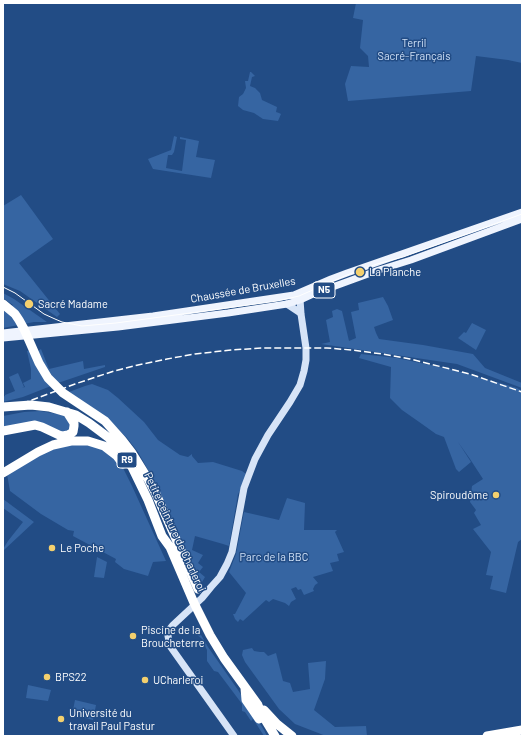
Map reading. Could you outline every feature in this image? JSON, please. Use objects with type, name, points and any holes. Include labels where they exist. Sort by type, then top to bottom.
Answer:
[{"type":"highway","points":[[6,306],[15,314],[24,329],[39,364],[55,386],[104,421],[132,453],[156,494],[198,589]]},
{"type":"highway","name":"Petite ceinture de Charleroi","points":[[3,407],[31,405],[49,406],[80,417],[109,438],[124,456],[132,467],[148,500],[162,536],[170,547],[194,604],[214,643],[258,705],[275,736]]},
{"type":"highway","points":[[3,431],[35,425],[63,436],[68,435],[73,432],[74,423],[65,411]]},
{"type":"highway","points":[[80,417],[92,419],[112,430]]},
{"type":"highway","points":[[3,473],[38,452],[58,443],[80,440],[95,443],[104,446],[117,456],[126,467],[134,480],[150,515],[155,519]]},
{"type":"highway","points":[[141,469],[166,532],[170,547]]},
{"type":"highway","points":[[244,687],[246,700],[269,736]]},
{"type":"highway","points":[[258,705],[265,710],[277,724],[292,736]]},
{"type":"highway","points":[[488,736],[522,730]]},
{"type":"main road","name":"Chaussée de Bruxelles","points":[[3,338],[118,327],[287,304],[331,278],[522,212]]},
{"type":"main road","name":"Chaussée de Bruxelles","points":[[3,333],[194,310],[286,296],[299,297],[314,294],[338,284],[411,260],[522,219]]},
{"type":"main road","points":[[234,736],[170,646],[168,636],[169,630],[173,625],[202,598],[220,577],[227,564],[232,552],[244,488],[255,459],[268,435],[300,385],[304,371],[306,354],[299,297]]},
{"type":"main road","name":"Chaussée de Bruxelles","points":[[287,304],[301,314]]},
{"type":"green space","name":"Terril Sacré-Français","points":[[356,3],[522,3],[522,63],[476,56],[471,91],[348,101],[345,84],[351,66],[369,67],[368,56],[360,48],[363,20],[353,18]]},
{"type":"green space","points":[[250,72],[255,76],[252,77],[250,86],[255,88],[260,93],[262,100],[277,107],[276,112],[281,114],[278,121],[263,119],[254,113],[243,110],[238,106],[239,97],[243,94],[246,88],[245,81],[248,81]]},
{"type":"green space","points":[[174,136],[177,137],[174,152],[172,155],[168,155],[166,168],[182,171],[186,140],[180,139],[180,137],[199,141],[196,157],[215,160],[211,178],[153,169],[148,159],[171,150]]},
{"type":"green space","points":[[21,195],[53,239],[19,263],[60,314],[57,317],[20,291],[3,284],[3,206]]},
{"type":"green space","points":[[3,293],[47,322],[34,322],[3,328],[3,309],[7,311],[13,305],[3,298]]},
{"type":"green space","points":[[383,297],[393,320],[374,327],[379,339],[473,354],[485,368],[522,383],[522,388],[457,364],[321,344],[330,342],[326,320],[333,317],[332,311],[337,309],[342,311],[349,341],[356,338],[351,312],[359,310],[358,303]]},
{"type":"green space","points":[[472,323],[486,330],[476,350],[458,338],[464,332],[466,333]]},
{"type":"green space","points":[[41,349],[49,369],[83,361],[84,369],[105,365],[105,367],[58,383],[48,371],[38,351]]},
{"type":"green space","points":[[27,351],[30,351],[51,386],[23,397],[3,402],[3,397],[5,395],[15,391],[9,377],[18,373],[24,387],[22,388],[25,387],[23,383],[31,379],[31,369]]},
{"type":"green space","name":"Spiroudôme","points":[[361,354],[397,358],[458,371],[517,388],[522,391],[522,539],[518,542],[506,593],[490,589],[493,576],[486,575],[491,552],[473,529],[481,525],[474,513],[476,510],[470,502],[472,486],[483,479],[458,442],[471,462],[459,472],[456,469],[444,437],[436,434],[402,410],[390,398],[391,367],[359,358]]},
{"type":"green space","points":[[92,384],[108,390],[118,398],[144,422],[158,440],[180,455],[188,457],[192,454],[198,463],[213,462],[242,471],[249,476],[238,494],[229,546],[195,536],[192,550],[203,555],[198,563],[203,567],[199,572],[205,577],[202,582],[198,581],[152,477],[138,452],[127,438],[109,420],[69,392]]},
{"type":"green space","points":[[40,411],[64,416],[72,427],[65,434],[41,424],[3,429],[3,416]]},
{"type":"green space","points":[[80,443],[95,446],[111,454],[123,468],[166,561],[153,562],[148,576],[124,569],[115,562],[116,559],[73,536],[74,531],[68,530],[41,514],[10,491],[7,474],[49,450]]},
{"type":"green space","name":"Parc de la BBC","points":[[287,498],[305,503],[304,530],[337,530],[335,532],[344,552],[337,554],[339,561],[330,563],[333,571],[313,577],[318,583],[313,589],[314,591],[304,595],[301,589],[298,590],[296,587],[291,589],[296,599],[291,602],[289,606],[273,599],[269,602],[266,600],[243,621],[240,619],[238,622],[233,614],[235,614],[246,593],[229,572],[236,554],[244,512],[279,520]]},
{"type":"green space","points":[[3,499],[34,522],[4,550],[3,549],[8,541],[23,522],[3,508]]},
{"type":"green space","points":[[97,557],[107,562],[104,578],[94,577]]},
{"type":"green space","points":[[197,628],[267,736],[264,736],[253,719],[251,721],[245,712],[242,711],[242,704],[218,672],[214,671],[207,661],[207,650],[202,639],[195,633]]},
{"type":"green space","points":[[252,648],[254,651],[264,652],[268,656],[276,653],[283,681],[290,683],[293,692],[310,689],[308,663],[326,661],[325,679],[314,710],[335,727],[366,726],[367,736],[326,736],[295,724],[279,709],[245,662],[242,655],[243,650]]},
{"type":"green space","points":[[28,685],[51,690],[48,701],[26,698]]},
{"type":"green space","points":[[75,700],[96,705],[93,720],[72,715]]},
{"type":"tram line","points":[[3,287],[15,293],[44,314],[62,322],[82,326],[116,323],[277,301],[299,296],[347,275],[377,264],[403,257],[522,214]]},
{"type":"railway","points":[[3,410],[75,384],[138,365],[195,354],[262,348],[327,348],[382,354],[410,359],[470,374],[522,392]]},
{"type":"place","name":"La Planche","points":[[360,272]]},
{"type":"place","name":"Sacré Madame","points":[[29,304]]},
{"type":"place","name":"Spiroudôme","points":[[496,495]]},
{"type":"place","name":"Le Poche","points":[[52,548]]},
{"type":"place","name":"Piscine de la Broucheterre","points":[[133,636]]},
{"type":"place","name":"BPS22","points":[[47,677]]},
{"type":"place","name":"UCharleroi","points":[[145,680]]},
{"type":"place","name":"Université du travail Paul Pastur","points":[[61,719]]}]
